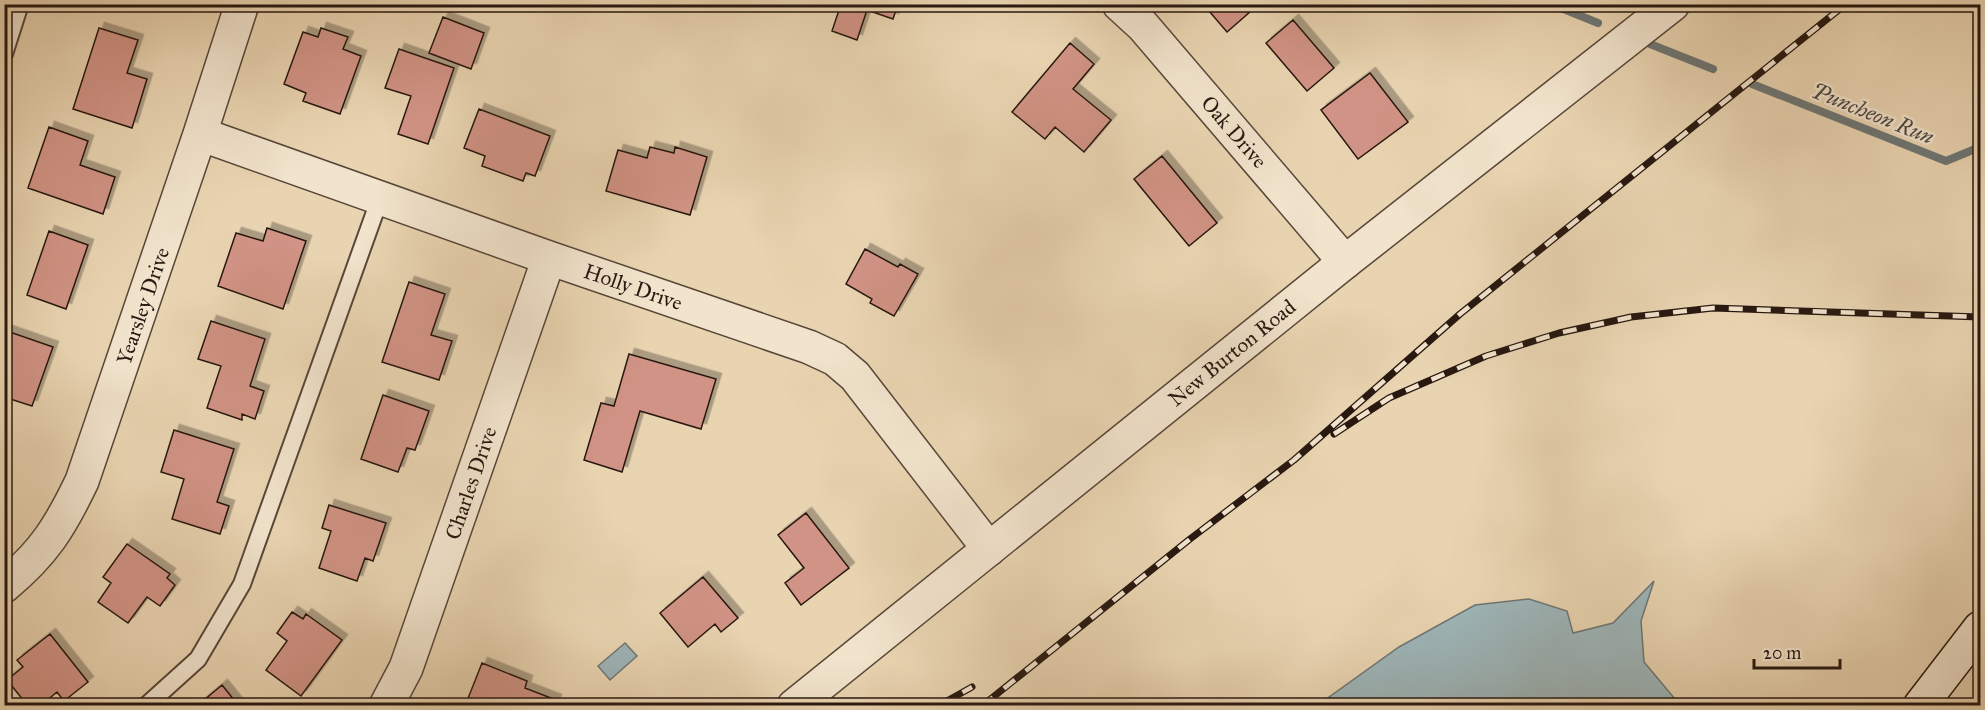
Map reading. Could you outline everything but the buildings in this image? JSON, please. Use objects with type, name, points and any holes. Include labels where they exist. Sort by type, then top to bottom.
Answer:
[{"type":"street","name":"Yearsley Drive","points":[[4,586],[44,550],[65,517],[82,481],[201,134],[242,4]]},
{"type":"street","name":"Oak Drive","points":[[1119,4],[1143,26],[1345,262]]},
{"type":"street","name":"New Burton Road","points":[[794,705],[1345,262],[1673,4]]},
{"type":"street","name":"Holly Drive","points":[[201,134],[808,347],[835,359],[855,376],[988,549]]},
{"type":"street","name":"Charles Drive","points":[[386,705],[406,668],[549,258]]},
{"type":"street","points":[[1921,705],[1980,628]]},
{"type":"lane","points":[[4,54],[20,4]]},
{"type":"lane","points":[[146,705],[198,659],[242,584],[380,198]]},
{"type":"water","points":[[1654,581],[1641,621],[1644,662],[1680,705],[1318,705],[1399,647],[1475,605],[1529,599],[1567,611],[1573,633],[1613,623]]},
{"type":"water","points":[[625,643],[637,656],[610,680],[598,666]]},
{"type":"waterway","name":"Puncheon Run","points":[[1551,4],[1598,23]]},
{"type":"waterway","name":"Puncheon Run","points":[[1650,44],[1713,69]]},
{"type":"waterway","name":"Puncheon Run","points":[[1752,84],[1946,161],[1980,147]]},
{"type":"railway","points":[[982,706],[1190,539],[1294,460],[1460,314],[1846,4]]},
{"type":"railway","points":[[1334,434],[1389,398],[1486,356],[1559,333],[1631,317],[1713,308],[1980,317]]},
{"type":"railway","points":[[938,706],[972,687]]}]
